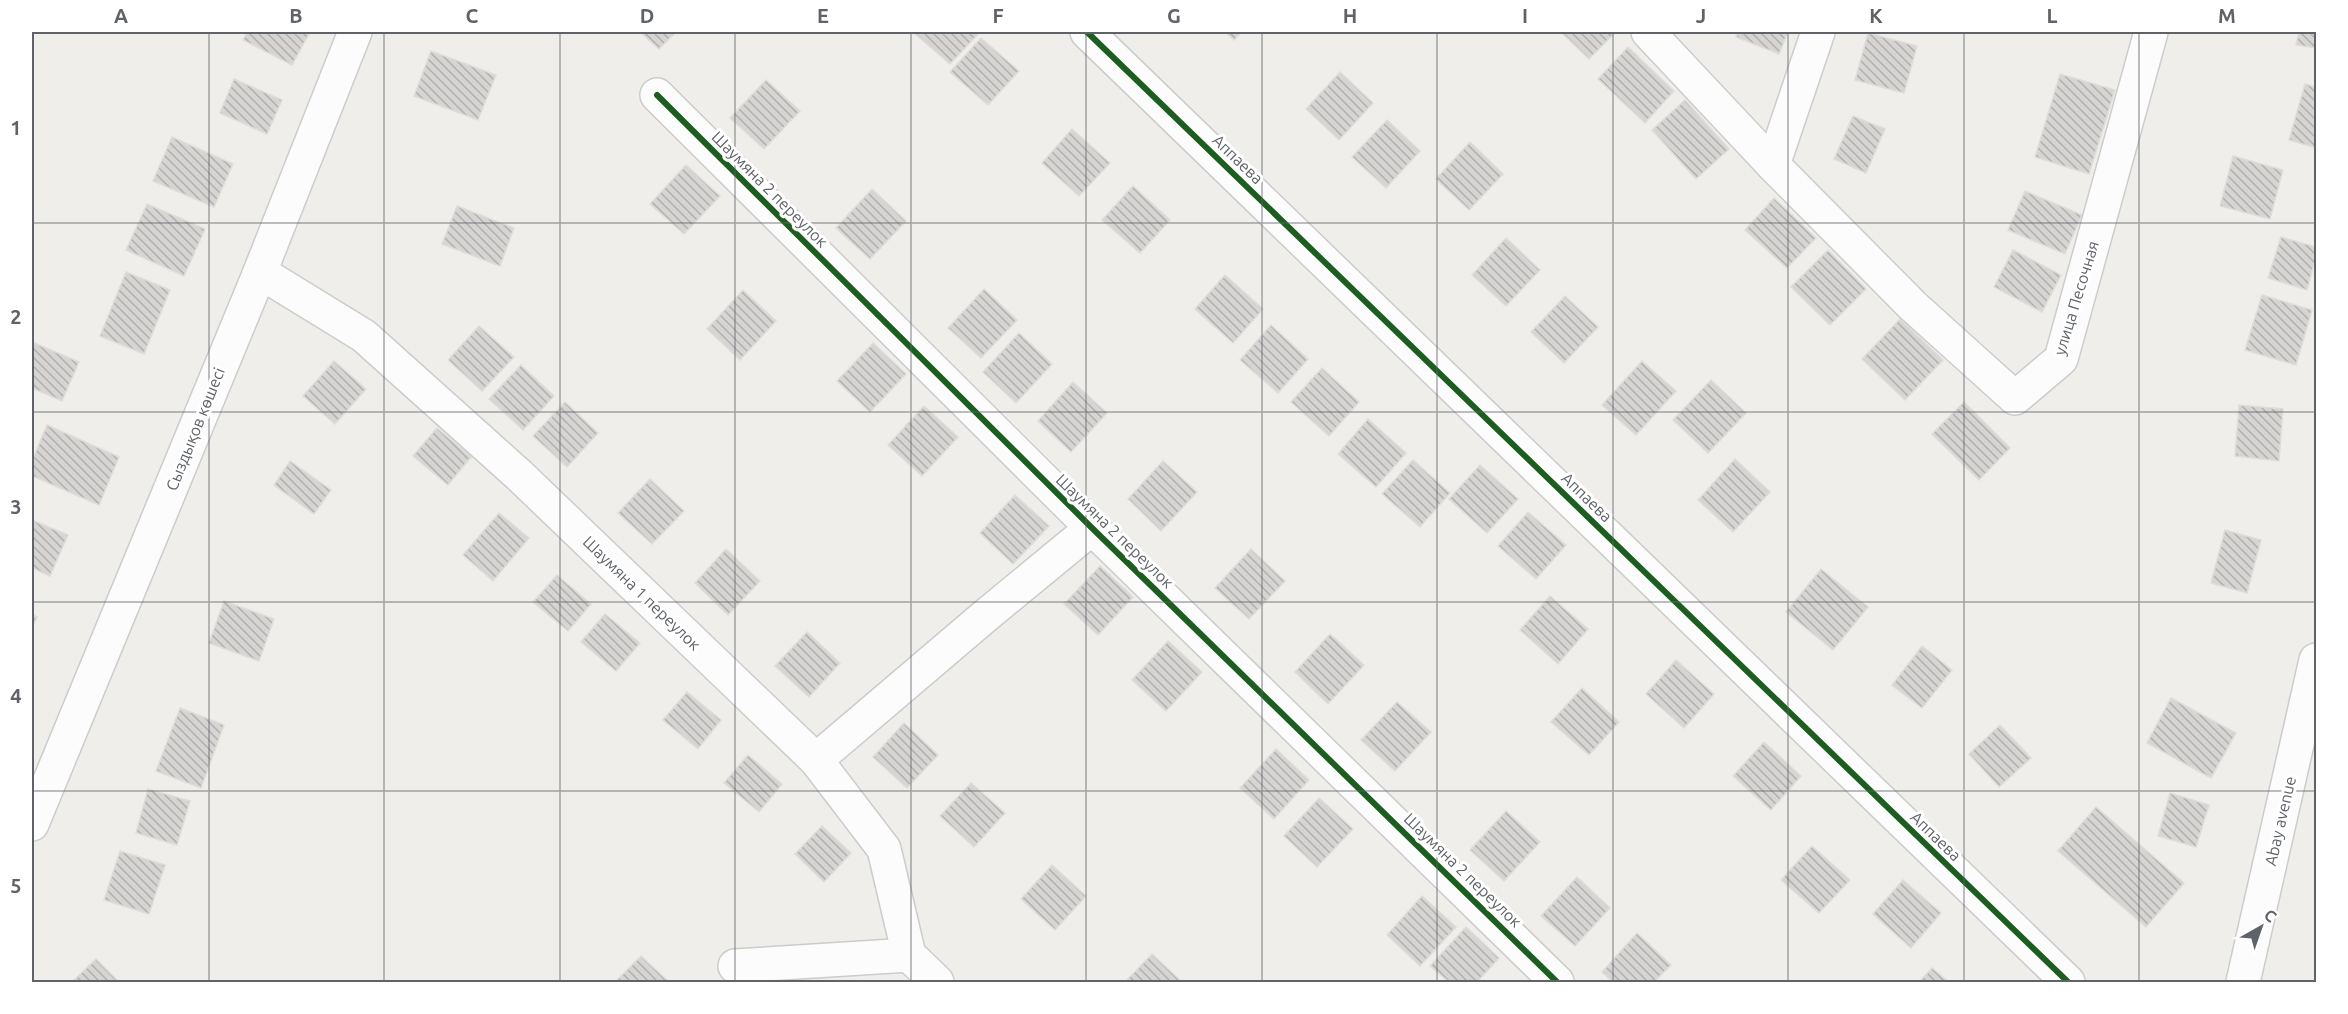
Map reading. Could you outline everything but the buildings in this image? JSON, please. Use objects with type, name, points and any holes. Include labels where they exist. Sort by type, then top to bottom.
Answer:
[{"type":"street","name":"Сыздықов көшесі","points":[[32,824],[260,272],[355,32]]},
{"type":"street","name":"Аппаева","points":[[1087,32],[2068,982]]},
{"type":"street","name":"улица Песочная","points":[[1648,32],[1773,165],[1913,306],[2015,398],[2061,359],[2151,32]]},
{"type":"street","points":[[1773,165],[1818,32]]},
{"type":"street","name":"Шаумяна 2 переулок","points":[[657,95],[1092,528],[1557,982]]},
{"type":"street","name":"Шаумяна 1 переулок","points":[[260,272],[364,336],[519,475],[816,760],[884,849],[909,955]]},
{"type":"street","points":[[816,760],[1092,528]]},
{"type":"street","name":"Abay avenue","points":[[2243,982],[2316,660]]},
{"type":"street","points":[[735,966],[909,955],[937,982]]},
{"type":"cycle path","points":[[1087,32],[2068,982]]},
{"type":"cycle path","points":[[657,95],[1092,528],[1557,982]]}]
